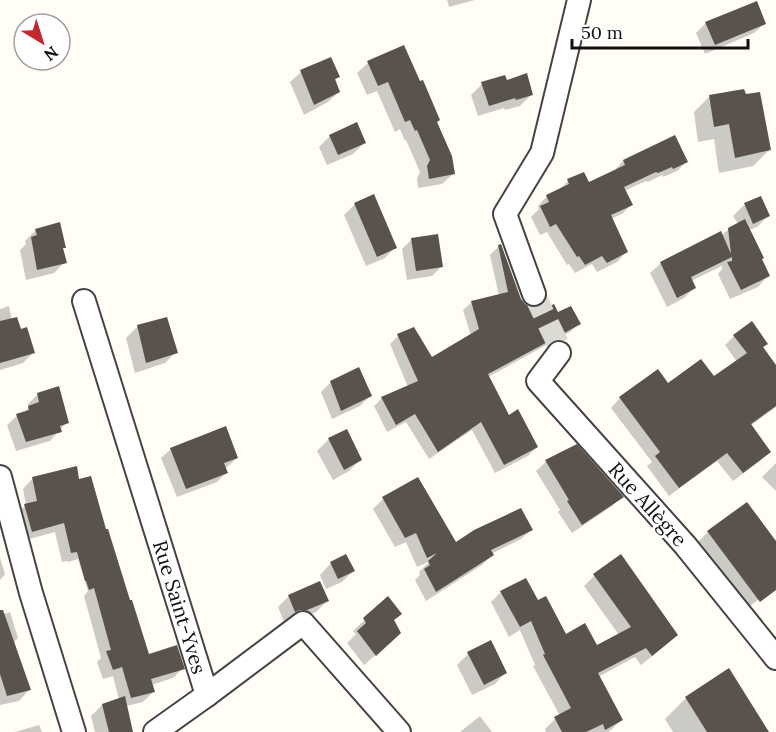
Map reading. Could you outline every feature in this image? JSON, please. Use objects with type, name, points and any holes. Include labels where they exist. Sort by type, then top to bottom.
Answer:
[{"type":"street","points":[[534,294],[505,214],[543,153],[579,0]]},
{"type":"street","name":"Rue Saint-Yves","points":[[84,301],[207,695],[303,623],[399,732]]},
{"type":"street","name":"Rue Allègre","points":[[560,353],[538,381],[685,545],[776,658]]},
{"type":"street","points":[[0,477],[31,593],[74,732]]},
{"type":"street","points":[[155,732],[207,695]]},
{"type":"building","points":[[757,1],[766,24],[715,45],[705,22]]},
{"type":"building","points":[[404,45],[420,81],[423,80],[440,120],[437,122],[452,156],[455,174],[429,179],[427,166],[430,160],[417,130],[415,131],[410,120],[405,122],[388,82],[378,86],[367,61]]},
{"type":"building","points":[[331,57],[340,77],[335,79],[340,92],[314,105],[300,70]]},
{"type":"building","points":[[527,73],[533,95],[489,106],[481,82],[505,75],[507,80]]},
{"type":"building","points":[[744,89],[746,94],[760,92],[771,150],[735,158],[729,124],[714,127],[709,95]]},
{"type":"building","points":[[357,122],[366,143],[338,155],[329,135]]},
{"type":"building","points":[[675,135],[688,162],[673,169],[672,167],[656,172],[624,187],[633,205],[611,215],[628,252],[607,263],[602,256],[585,265],[579,256],[577,257],[556,224],[550,227],[540,206],[549,202],[546,195],[569,184],[567,179],[584,172],[589,182],[625,165],[623,160]]},
{"type":"building","points":[[374,194],[397,248],[377,257],[354,203]]},
{"type":"building","points":[[761,196],[770,216],[753,224],[744,203]]},
{"type":"building","points":[[745,219],[770,276],[741,290],[727,262],[732,261],[732,257],[691,277],[696,288],[677,298],[660,262],[721,231],[731,254],[728,228]]},
{"type":"building","points":[[60,222],[67,263],[37,270],[31,237],[37,235],[35,229]]},
{"type":"building","points":[[438,234],[443,267],[416,271],[411,238]]},
{"type":"building","points":[[501,244],[521,299],[525,304],[537,307],[540,311],[554,304],[558,312],[571,306],[581,324],[488,374],[509,415],[518,409],[538,447],[504,465],[481,422],[438,452],[415,414],[396,425],[381,397],[418,381],[397,334],[414,327],[432,357],[479,329],[471,301],[508,292],[498,245]]},
{"type":"building","points":[[17,317],[21,329],[27,327],[35,353],[0,363],[0,321]]},
{"type":"building","points":[[167,317],[178,353],[146,363],[137,325]]},
{"type":"building","points":[[752,321],[768,344],[763,347],[776,365],[776,406],[751,424],[771,452],[743,473],[727,453],[679,488],[655,456],[660,452],[619,397],[658,369],[668,383],[701,359],[714,376],[747,353],[733,335]]},
{"type":"building","points":[[359,367],[372,396],[341,411],[330,381]]},
{"type":"building","points":[[59,386],[69,423],[60,426],[62,432],[26,442],[16,414],[29,410],[28,406],[39,402],[37,393]]},
{"type":"building","points":[[226,426],[238,458],[224,463],[228,473],[186,489],[170,448]]},
{"type":"building","points":[[347,429],[362,460],[344,470],[328,438]]},
{"type":"building","points":[[577,444],[624,497],[582,525],[545,460]]},
{"type":"building","points":[[77,466],[79,479],[91,476],[106,529],[108,529],[149,654],[177,645],[185,669],[151,679],[155,692],[131,698],[122,667],[113,670],[106,651],[111,650],[94,588],[89,590],[77,552],[71,553],[64,523],[32,532],[24,504],[37,501],[32,477]]},
{"type":"building","points":[[418,477],[456,542],[474,530],[521,508],[533,530],[491,550],[494,555],[436,592],[424,569],[430,565],[428,561],[437,553],[427,558],[416,533],[405,538],[382,497]]},
{"type":"building","points":[[747,502],[776,541],[776,590],[760,602],[707,531]]},
{"type":"building","points":[[346,554],[355,571],[338,579],[330,562]]},
{"type":"building","points":[[621,554],[678,635],[652,656],[646,648],[598,673],[623,720],[605,730],[603,724],[586,732],[562,732],[554,717],[571,708],[543,655],[545,654],[531,621],[520,627],[500,591],[526,578],[538,600],[546,596],[566,634],[585,623],[597,645],[631,627],[593,574]]},
{"type":"building","points":[[320,581],[329,601],[295,612],[288,595]]},
{"type":"building","points":[[388,596],[402,614],[394,620],[401,633],[376,656],[357,631],[366,623],[363,618]]},
{"type":"building","points":[[0,610],[3,610],[31,690],[7,696],[0,674]]},
{"type":"building","points":[[491,640],[507,673],[484,685],[467,652]]},
{"type":"building","points":[[729,668],[769,732],[707,732],[685,697]]},
{"type":"building","points":[[125,696],[133,732],[109,732],[102,704]]},
{"type":"tunnel","points":[[534,294],[559,346],[559,353]]}]
